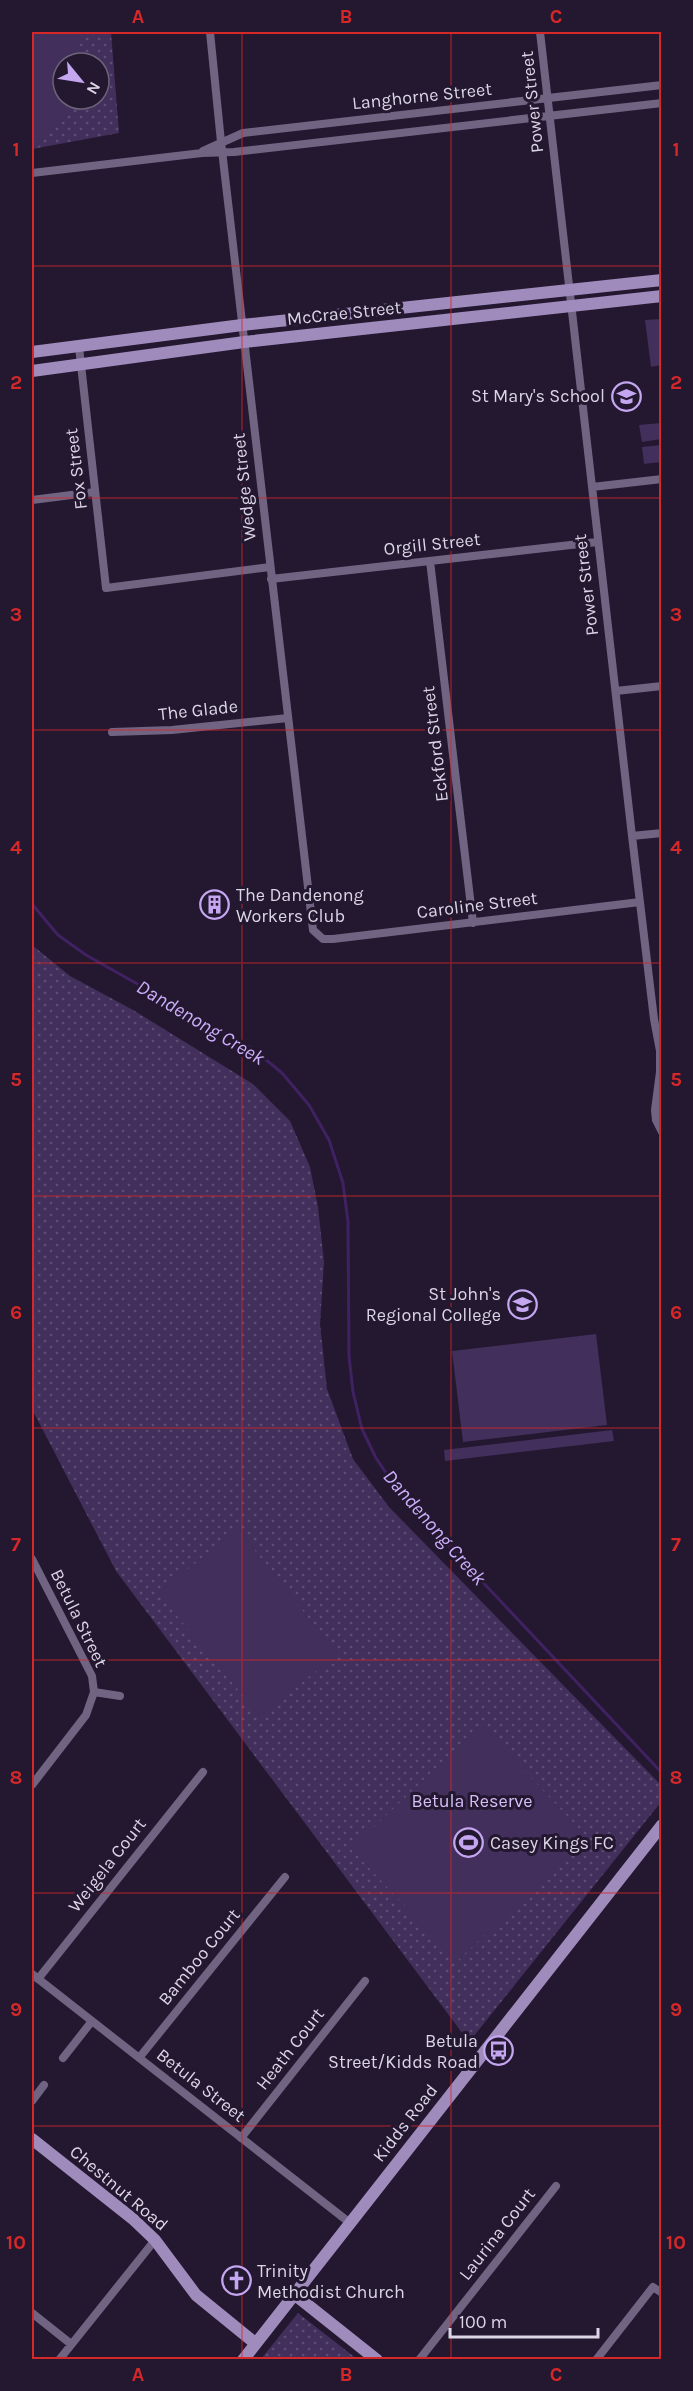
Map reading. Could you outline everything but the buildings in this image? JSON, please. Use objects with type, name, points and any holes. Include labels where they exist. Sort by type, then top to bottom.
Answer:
[{"type":"main road","name":"McCrae Street","points":[[32,352],[242,325],[662,280]]},
{"type":"main road","name":"McCrae Street","points":[[32,371],[244,342],[662,296]]},
{"type":"main road","name":"Kidds Road","points":[[243,2360],[662,1825]]},
{"type":"main road","name":"Chestnut Road","points":[[32,2139],[133,2219],[155,2240],[196,2295],[255,2343]]},
{"type":"main road","points":[[294,2294],[377,2360]]},
{"type":"street","name":"Wedge Street","points":[[210,32],[222,153],[312,923],[313,930],[319,937]]},
{"type":"street","name":"Power Street","points":[[540,32],[632,836],[659,1030],[661,1063],[655,1110],[656,1120],[662,1132]]},
{"type":"street","name":"Langhorne Street","points":[[191,154],[243,133],[662,85]]},
{"type":"street","name":"Langhorne Street","points":[[32,173],[662,103]]},
{"type":"street","name":"Fox Street","points":[[79,347],[106,588],[270,567]]},
{"type":"street","points":[[592,487],[662,479]]},
{"type":"street","points":[[32,500],[95,492]]},
{"type":"street","name":"Orgill Street","points":[[271,579],[597,542]]},
{"type":"street","name":"Eckford Street","points":[[430,561],[473,923]]},
{"type":"street","points":[[616,691],[662,686]]},
{"type":"street","name":"The Glade","points":[[112,732],[172,730],[288,718]]},
{"type":"street","points":[[632,836],[662,833]]},
{"type":"street","name":"Caroline Street","points":[[319,937],[333,939],[640,902]]},
{"type":"street","name":"Betula Street","points":[[32,1559],[92,1676],[94,1692],[86,1715],[32,1785]]},
{"type":"street","points":[[32,1579],[38,1571]]},
{"type":"street","name":"Betula Street","points":[[94,1692],[120,1696]]},
{"type":"street","name":"Weigela Court","points":[[35,1976],[203,1772]]},
{"type":"street","name":"Bamboo Court","points":[[139,2058],[285,1877]]},
{"type":"street","name":"Betula Street","points":[[35,1976],[350,2223]]},
{"type":"street","name":"Heath Court","points":[[241,2138],[365,1981]]},
{"type":"street","points":[[63,2058],[92,2021]]},
{"type":"street","points":[[32,2102],[44,2085]]},
{"type":"street","name":"Laurina Court","points":[[419,2360],[556,2186]]},
{"type":"street","points":[[59,2360],[155,2240]]},
{"type":"street","points":[[596,2360],[653,2288],[662,2293]]},
{"type":"street","points":[[32,2313],[71,2344]]},
{"type":"green space","points":[[32,32],[111,32],[119,133],[32,149]]},
{"type":"green space","points":[[32,32],[73,32],[83,51],[51,51],[51,111],[70,111],[59,124],[32,141]]},
{"type":"green space","points":[[661,319],[661,365],[651,367],[645,320]]},
{"type":"green space","points":[[661,423],[661,439],[642,442],[639,425]]},
{"type":"green space","points":[[661,445],[661,462],[644,464],[642,447]]},
{"type":"green space","name":"Betula Reserve","points":[[32,945],[70,976],[133,1010],[253,1084],[290,1121],[310,1167],[318,1207],[324,1262],[320,1324],[327,1389],[353,1459],[389,1507],[661,1785],[661,1802],[469,2042],[116,1571],[32,1409]]},
{"type":"green space","points":[[596,1334],[607,1425],[463,1442],[452,1351]]},
{"type":"green space","points":[[612,1430],[614,1441],[445,1461],[444,1450]]},
{"type":"green space","points":[[238,1529],[337,1654],[260,1716],[158,1593]]},
{"type":"green space","name":"Casey Kings FC","points":[[481,1725],[587,1837],[457,1961],[351,1849]]},
{"type":"green space","points":[[298,2313],[357,2359],[261,2359]]},
{"type":"waterway","name":"Dandenong Creek","points":[[32,904],[58,935],[86,955],[253,1049],[282,1073],[309,1105],[329,1140],[343,1183],[348,1222],[349,1356],[353,1392],[362,1429],[376,1458],[400,1494],[662,1773]]},
{"type":"place","name":"St Mary's School","points":[[626,396]]},
{"type":"place","name":"The Dandenong Workers Club","points":[[215,905]]},
{"type":"place","name":"St John's Regional College","points":[[522,1304]]},
{"type":"place","name":"Casey Kings FC","points":[[469,1843]]},
{"type":"place","name":"Betula Street/Kidds Road","points":[[499,2051]]},
{"type":"place","name":"Trinity Methodist Church","points":[[236,2281]]}]
